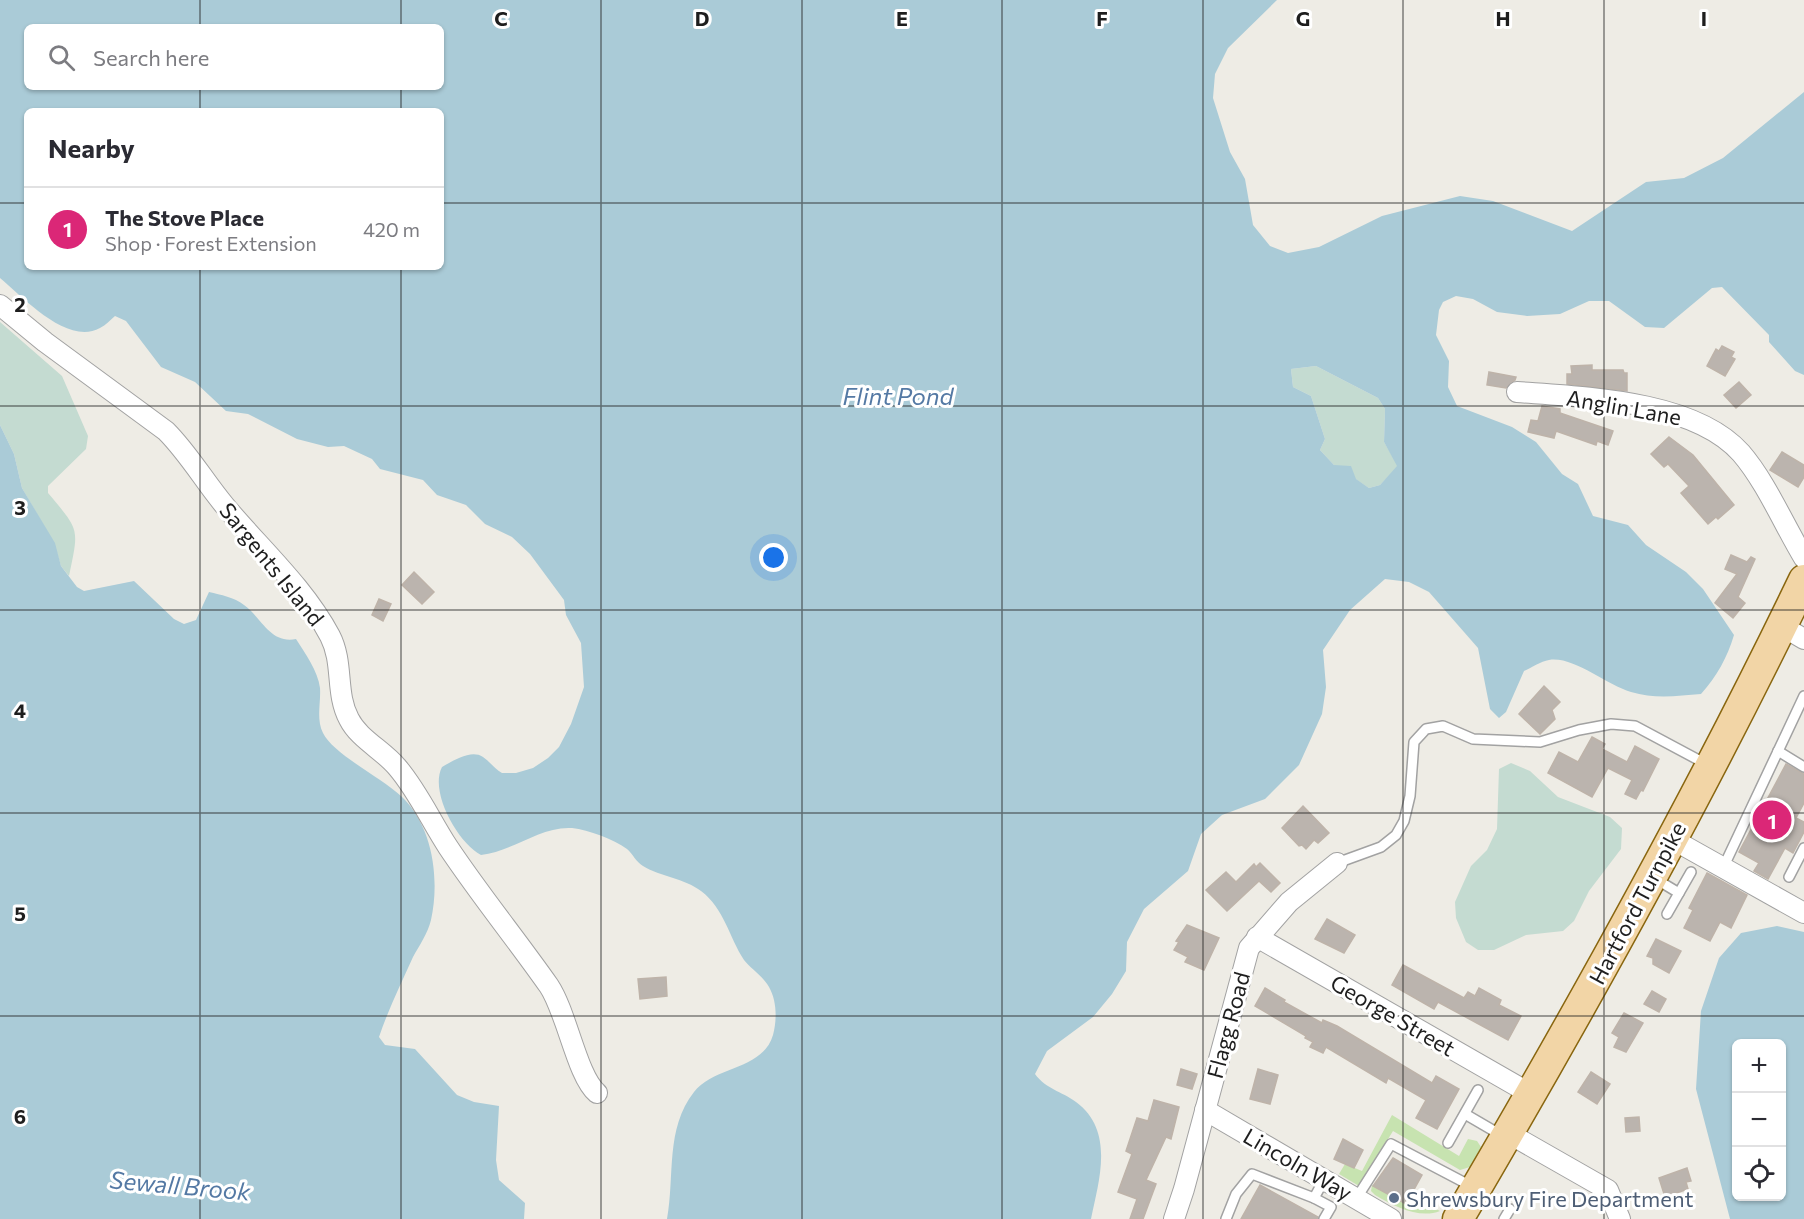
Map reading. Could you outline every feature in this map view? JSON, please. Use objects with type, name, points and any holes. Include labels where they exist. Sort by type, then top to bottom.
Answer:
[{"type":"main road","name":"Hartford Turnpike","points":[[1458,1219],[1600,973],[1710,766],[1793,632],[1804,580]]},
{"type":"street","name":"Sargents Island","points":[[0,305],[45,342],[166,431],[182,447],[226,508],[298,589],[323,624],[336,650],[340,666],[343,705],[349,720],[359,733],[398,767],[430,821],[497,917],[552,990],[581,1065],[597,1093]]},
{"type":"street","name":"Anglin Lane","points":[[1517,392],[1624,404],[1679,414],[1699,422],[1741,453],[1754,471],[1804,558]]},
{"type":"street","points":[[1672,839],[1804,912]]},
{"type":"street","name":"Flagg Road","points":[[1174,1219],[1249,948],[1289,902],[1337,863]]},
{"type":"street","name":"George Street","points":[[1257,937],[1529,1093]]},
{"type":"street","name":"Lincoln Way","points":[[1205,1110],[1391,1219]]},
{"type":"street","points":[[1507,1136],[1608,1190],[1620,1219]]},
{"type":"lane","points":[[1724,868],[1804,696]]},
{"type":"lane","points":[[1337,863],[1381,847],[1396,836],[1404,821],[1410,796],[1414,742],[1426,729],[1443,726],[1473,739],[1491,742],[1540,742],[1611,724],[1635,726],[1710,766]]},
{"type":"lane","points":[[1778,751],[1804,767]]},
{"type":"lane","points":[[1789,877],[1804,848]]},
{"type":"lane","points":[[1667,914],[1691,872]]},
{"type":"lane","points":[[1652,877],[1679,893]]},
{"type":"lane","points":[[1448,1143],[1478,1090]]},
{"type":"lane","points":[[1465,1114],[1507,1136]]},
{"type":"lane","points":[[1356,1199],[1391,1144],[1476,1189]]},
{"type":"lane","points":[[1226,1219],[1236,1194],[1252,1174],[1331,1207],[1324,1219]]},
{"type":"lane","points":[[1314,1198],[1324,1180]]},
{"type":"lane","points":[[1504,1219],[1510,1209]]},
{"type":"green space","points":[[0,322],[62,376],[88,436],[86,449],[48,486],[48,493],[66,515],[74,531],[74,548],[69,576],[61,566],[54,543],[22,488],[14,454],[0,425]]},
{"type":"green space","points":[[1316,366],[1378,398],[1385,409],[1384,442],[1398,466],[1380,485],[1369,488],[1334,465],[1320,450],[1325,439],[1311,396],[1293,387],[1291,369]]},
{"type":"green space","points":[[1511,763],[1530,771],[1558,797],[1610,817],[1622,828],[1621,849],[1589,891],[1574,921],[1563,931],[1526,935],[1494,950],[1478,950],[1466,942],[1456,918],[1455,902],[1471,866],[1487,850],[1497,829],[1499,769]]},
{"type":"green space","points":[[1392,1115],[1459,1156],[1468,1139],[1477,1141],[1481,1147],[1470,1167],[1460,1170],[1393,1131],[1359,1186],[1339,1174],[1345,1164],[1362,1171]]},
{"type":"green space","points":[[1372,1185],[1405,1204],[1417,1199],[1440,1211],[1416,1213],[1391,1204],[1371,1191]]},
{"type":"water","name":"Flint Pond","points":[[0,0],[1277,0],[1228,48],[1215,74],[1213,98],[1230,152],[1245,179],[1253,225],[1270,246],[1288,253],[1319,247],[1382,216],[1460,196],[1493,201],[1572,231],[1646,182],[1684,178],[1723,158],[1804,92],[1804,375],[1795,371],[1769,342],[1769,335],[1722,287],[1712,288],[1664,328],[1645,327],[1609,301],[1589,301],[1560,314],[1527,316],[1497,312],[1473,299],[1456,296],[1443,302],[1439,310],[1436,335],[1449,361],[1448,387],[1457,406],[1512,427],[1536,442],[1562,474],[1578,484],[1593,516],[1628,525],[1646,545],[1686,572],[1703,589],[1734,635],[1717,673],[1701,694],[1648,696],[1621,688],[1569,662],[1549,660],[1524,671],[1506,712],[1499,718],[1490,709],[1478,648],[1429,592],[1409,582],[1385,579],[1350,610],[1323,650],[1326,687],[1322,714],[1299,765],[1265,799],[1222,815],[1201,834],[1188,871],[1144,909],[1127,942],[1126,971],[1112,994],[1093,1017],[1047,1051],[1035,1074],[1049,1087],[1076,1102],[1088,1114],[1096,1127],[1101,1157],[1098,1188],[1091,1219],[667,1219],[675,1137],[685,1106],[694,1092],[703,1084],[713,1077],[749,1062],[768,1046],[773,1035],[776,1017],[774,998],[769,987],[744,960],[721,914],[701,891],[643,866],[627,849],[615,842],[579,829],[560,828],[481,855],[463,840],[455,828],[439,790],[442,767],[462,757],[478,755],[502,773],[516,773],[533,768],[559,747],[571,724],[584,687],[581,643],[566,615],[564,600],[530,554],[512,537],[485,524],[466,505],[437,495],[423,480],[380,469],[372,459],[344,446],[328,447],[297,439],[248,414],[226,411],[195,382],[161,367],[126,321],[115,316],[100,328],[87,332],[60,325],[33,307],[0,278]],"holes":[[[1316,366],[1378,398],[1385,409],[1384,442],[1397,466],[1380,485],[1369,488],[1356,479],[1351,466],[1334,465],[1320,450],[1325,439],[1311,396],[1293,387],[1291,369]]]},
{"type":"water","name":"Sewall Brook","points":[[0,425],[14,454],[22,488],[55,543],[61,566],[77,587],[84,591],[134,581],[174,619],[184,624],[196,620],[209,592],[240,602],[279,638],[296,639],[311,662],[320,688],[321,728],[328,741],[393,789],[412,808],[427,838],[431,854],[434,871],[434,904],[428,930],[413,957],[379,1037],[385,1045],[415,1049],[457,1095],[474,1102],[499,1106],[496,1160],[499,1180],[525,1203],[524,1219],[0,1219]]},
{"type":"water","points":[[1777,926],[1804,932],[1804,1219],[1730,1219],[1696,1089],[1701,1011],[1719,958],[1741,933]]},
{"type":"building","points":[[1722,346],[1734,352],[1731,357],[1735,359],[1725,376],[1707,366],[1716,349],[1719,351]]},
{"type":"building","points":[[1592,365],[1592,370],[1623,370],[1627,373],[1627,391],[1567,384],[1567,374],[1572,374],[1571,366]]},
{"type":"building","points":[[1489,372],[1516,377],[1506,388],[1487,385]]},
{"type":"building","points":[[1739,382],[1751,395],[1736,408],[1724,395]]},
{"type":"building","points":[[1542,406],[1560,409],[1560,413],[1613,431],[1608,445],[1597,441],[1596,445],[1556,431],[1554,438],[1528,432],[1531,420],[1538,421]]},
{"type":"building","points":[[1669,437],[1693,455],[1734,505],[1718,519],[1716,517],[1708,524],[1681,493],[1689,486],[1668,464],[1664,467],[1651,454]]},
{"type":"building","points":[[1782,452],[1804,465],[1804,477],[1798,487],[1770,470]]},
{"type":"building","points":[[1731,555],[1747,562],[1751,557],[1755,559],[1738,597],[1745,603],[1733,618],[1715,603],[1737,574],[1725,569]]},
{"type":"building","points":[[414,572],[434,592],[422,604],[402,585]]},
{"type":"building","points":[[379,599],[391,604],[383,621],[372,615]]},
{"type":"building","points":[[1544,686],[1560,702],[1552,710],[1555,719],[1540,734],[1519,714]]},
{"type":"building","points":[[1592,737],[1605,744],[1602,749],[1627,762],[1635,746],[1659,759],[1643,791],[1641,790],[1636,799],[1625,794],[1632,780],[1608,768],[1592,797],[1548,773],[1559,752],[1578,762]]},
{"type":"building","points":[[1786,764],[1804,774],[1804,803],[1796,818],[1804,822],[1804,832],[1793,853],[1785,848],[1768,879],[1754,871],[1759,863],[1739,852]]},
{"type":"building","points":[[1303,806],[1329,833],[1318,843],[1314,840],[1306,849],[1302,845],[1299,846],[1282,828]]},
{"type":"building","points":[[1260,863],[1280,883],[1271,892],[1259,881],[1227,911],[1206,890],[1226,872],[1236,882],[1254,864],[1256,867]]},
{"type":"building","points":[[1707,873],[1747,895],[1731,928],[1720,922],[1710,941],[1684,928],[1693,910],[1689,908]]},
{"type":"building","points":[[1327,919],[1355,935],[1344,953],[1315,939]]},
{"type":"building","points":[[1187,925],[1219,938],[1204,970],[1185,962],[1188,957],[1174,950],[1179,942],[1176,941]]},
{"type":"building","points":[[1656,939],[1681,951],[1669,973],[1653,964],[1653,958],[1647,956]]},
{"type":"building","points":[[1403,965],[1464,998],[1468,992],[1475,996],[1479,988],[1501,1000],[1499,1005],[1521,1016],[1508,1040],[1438,1002],[1434,1009],[1392,985]]},
{"type":"building","points":[[666,977],[667,996],[640,999],[638,979]]},
{"type":"building","points":[[1265,988],[1285,1000],[1284,1002],[1322,1023],[1323,1020],[1337,1026],[1432,1083],[1436,1076],[1459,1089],[1437,1129],[1416,1118],[1426,1100],[1388,1078],[1386,1083],[1326,1047],[1323,1053],[1310,1047],[1313,1042],[1305,1038],[1306,1036],[1255,1006]]},
{"type":"building","points":[[1652,991],[1666,999],[1659,1012],[1644,1004]]},
{"type":"building","points":[[1624,1013],[1643,1023],[1626,1052],[1614,1047],[1619,1037],[1612,1033]]},
{"type":"building","points":[[1181,1069],[1197,1074],[1192,1089],[1177,1085]]},
{"type":"building","points":[[1258,1069],[1278,1075],[1270,1104],[1250,1099]]},
{"type":"building","points":[[1591,1072],[1610,1084],[1597,1104],[1578,1092]]},
{"type":"building","points":[[1154,1100],[1179,1107],[1171,1139],[1166,1137],[1146,1180],[1156,1184],[1143,1219],[1130,1219],[1137,1199],[1118,1192],[1132,1154],[1126,1151],[1137,1118],[1148,1121]]},
{"type":"building","points":[[1639,1117],[1640,1131],[1626,1132],[1625,1118]]},
{"type":"building","points":[[1343,1139],[1363,1150],[1354,1168],[1334,1159]]},
{"type":"building","points":[[1393,1158],[1422,1175],[1406,1204],[1373,1186]]},
{"type":"building","points":[[1687,1168],[1691,1181],[1686,1182],[1688,1189],[1665,1197],[1659,1178]]},
{"type":"building","points":[[1260,1185],[1318,1217],[1317,1219],[1241,1219]]},
{"type":"place","name":"The Stove Place","points":[[1772,820]]},
{"type":"place","name":"Shrewsbury Fire Department","points":[[1394,1198]]}]
